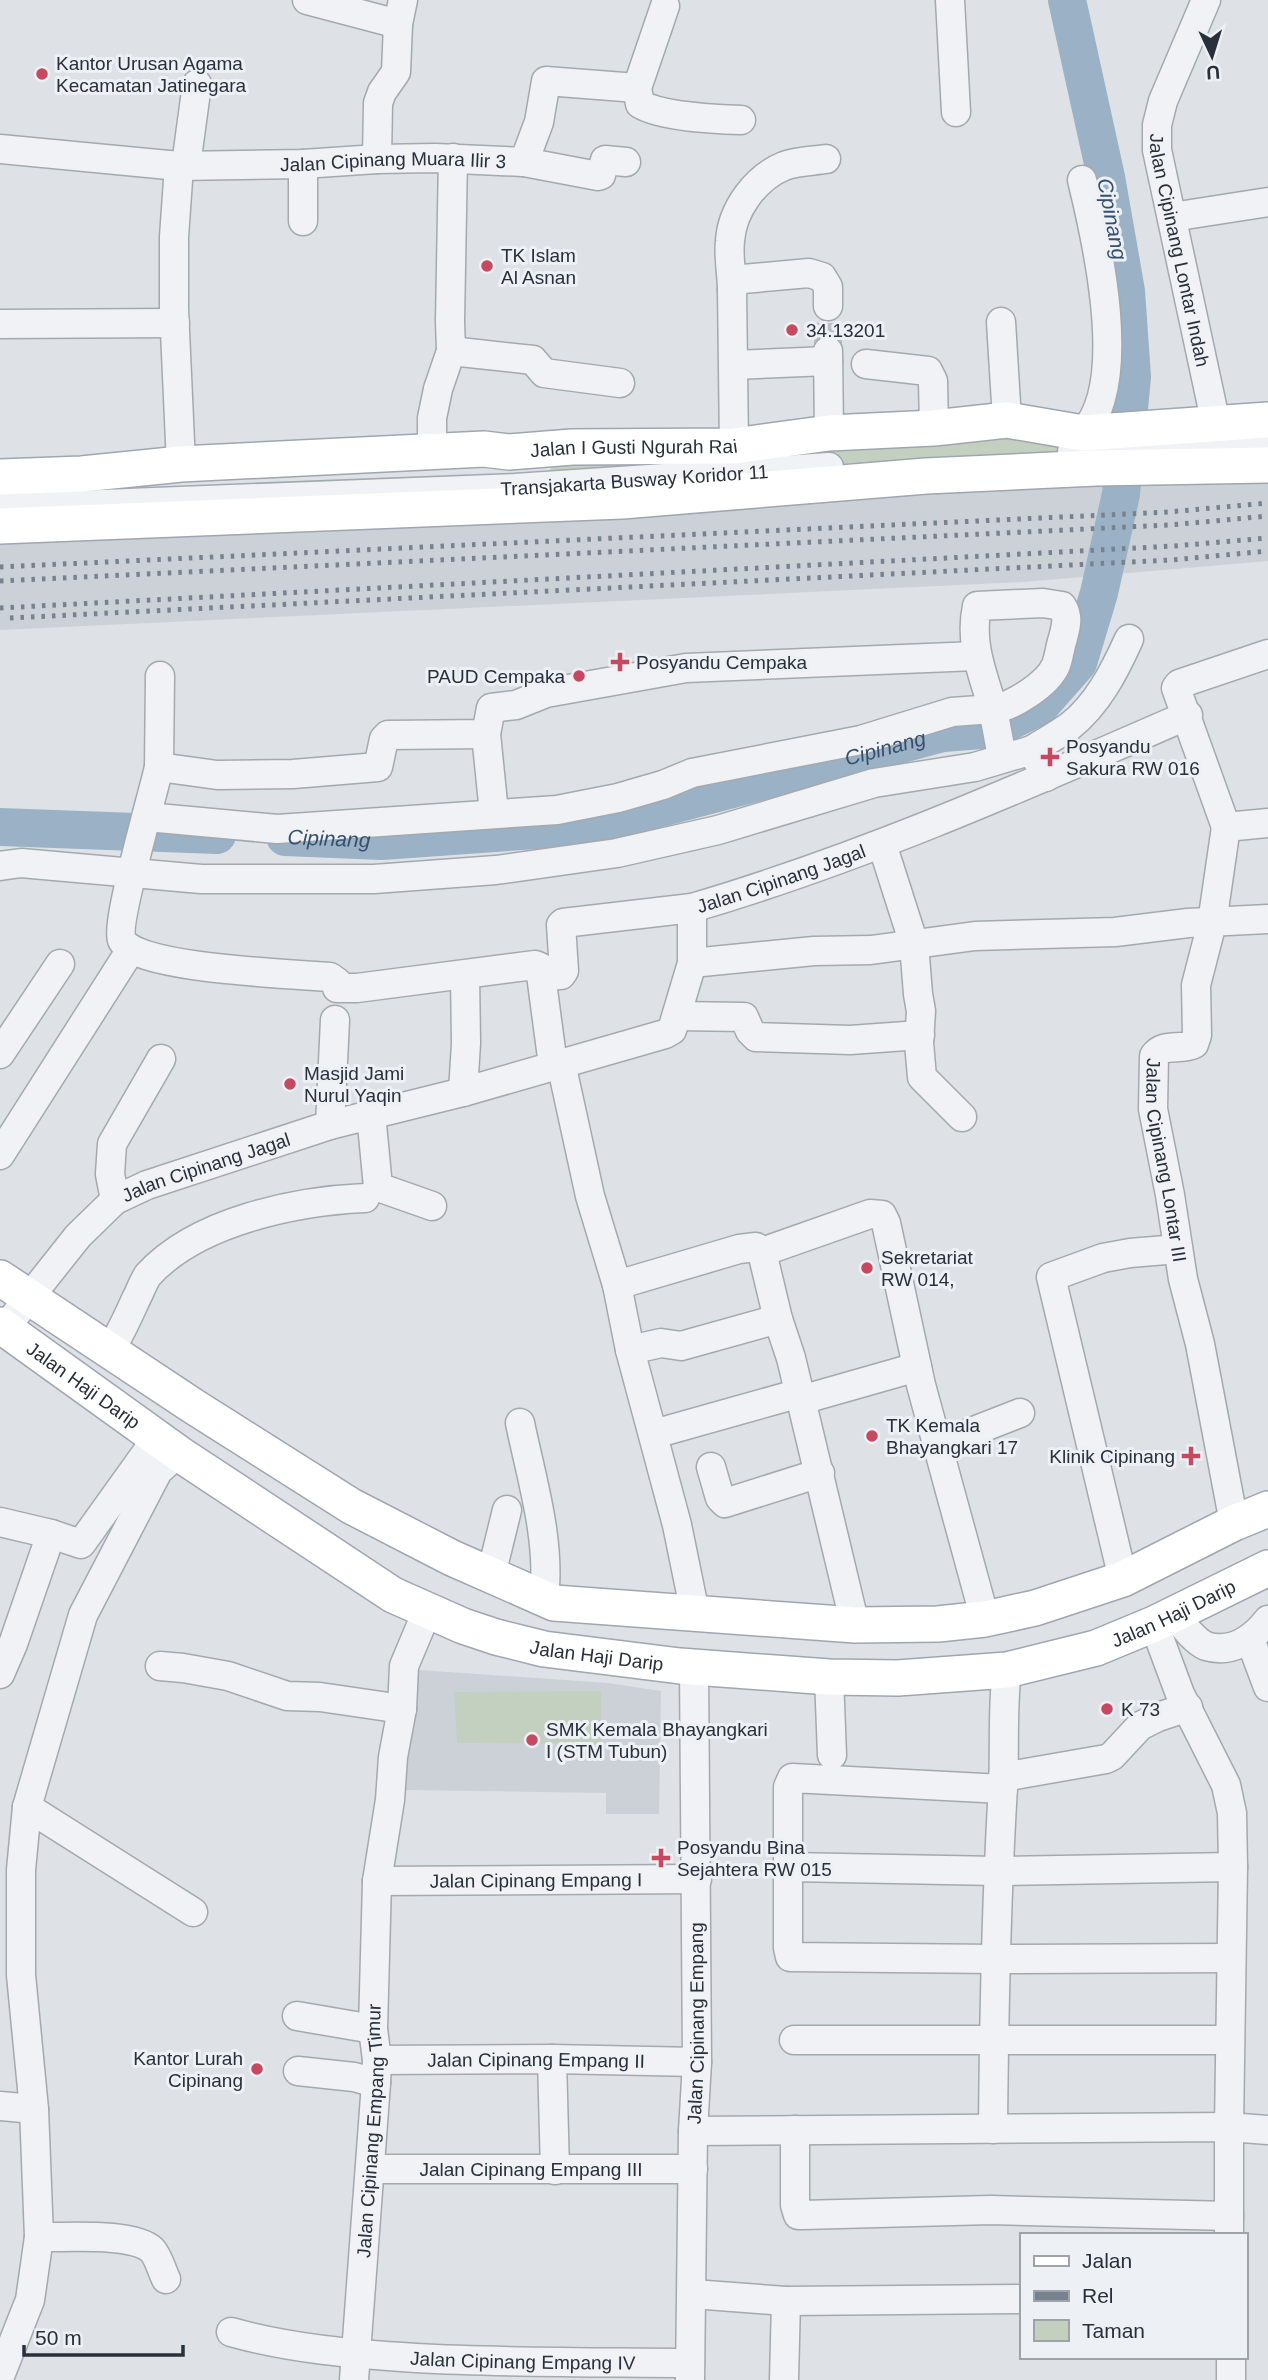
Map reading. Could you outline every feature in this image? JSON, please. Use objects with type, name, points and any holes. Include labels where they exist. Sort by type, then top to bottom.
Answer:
[{"type":"main road","name":"Jalan I Gusti Ngurah Rai","points":[[0,526],[397,510],[505,496],[564,493],[622,500],[926,476],[1098,446],[1193,441],[1268,420]]},
{"type":"main road","name":"Jalan I Gusti Ngurah Rai","points":[[0,477],[82,474],[181,464],[484,449],[509,452],[572,447],[734,446],[829,433],[1007,421],[1098,446]]},
{"type":"main road","name":"Jalan I Gusti Ngurah Rai","points":[[1193,441],[1268,465]]},
{"type":"main road","points":[[564,493],[550,479],[550,467],[560,454],[572,447]]},
{"type":"main road","points":[[505,496],[519,482],[518,472],[509,452]]},
{"type":"main road","name":"Jalan Haji Darip","points":[[0,1278],[110,1352],[351,1506],[554,1603],[855,1625],[938,1624],[985,1619],[1035,1608],[1123,1579],[1234,1523],[1268,1509]]},
{"type":"main road","name":"Jalan Haji Darip","points":[[3,1326],[169,1446],[394,1595],[463,1626],[544,1649],[618,1660],[829,1677],[898,1678],[1007,1670],[1096,1648],[1164,1619],[1268,1568]]},
{"type":"street","points":[[307,0],[401,12],[396,72],[378,103],[377,159]]},
{"type":"street","points":[[950,0],[956,112]]},
{"type":"street","name":"Jalan Cipinang Lontar Indah","points":[[1193,441],[1172,217],[1157,150],[1157,125],[1163,101],[1206,0]]},
{"type":"street","points":[[659,2],[637,88],[641,106],[710,119],[741,120]]},
{"type":"street","name":"Jalan Cipinang Muara Ilir 3","points":[[0,149],[182,166],[303,164],[377,159],[524,162],[539,122],[546,81],[637,88]]},
{"type":"street","points":[[181,464],[174,237],[182,166],[197,84]]},
{"type":"street","points":[[432,452],[432,418],[438,389],[451,351],[453,159]]},
{"type":"street","points":[[524,162],[598,176],[601,175],[606,159],[626,162]]},
{"type":"street","points":[[734,446],[730,241],[735,219],[748,195],[765,176],[787,165],[827,159]]},
{"type":"street","points":[[303,164],[303,221]]},
{"type":"street","points":[[1082,180],[1104,287],[1107,341],[1100,402],[1091,424],[1098,446]]},
{"type":"street","points":[[1172,217],[1268,202]]},
{"type":"street","points":[[732,290],[737,282],[743,279],[809,273],[822,277],[828,287],[828,306]]},
{"type":"street","points":[[1001,322],[1007,421]]},
{"type":"street","points":[[0,324],[175,323]]},
{"type":"street","points":[[451,351],[533,360],[544,373],[620,383]]},
{"type":"street","points":[[734,365],[828,356],[829,433]]},
{"type":"street","points":[[866,364],[928,371],[933,381],[934,428]]},
{"type":"street","points":[[1193,441],[1268,443]]},
{"type":"street","name":"Transjakarta Busway Koridor 11","points":[[0,508],[505,496]]},
{"type":"street","points":[[146,822],[277,829],[557,810],[618,798],[692,773],[861,740],[953,712],[993,711],[1019,701],[1052,671],[1066,625],[1062,606],[1044,603],[977,606],[976,656],[993,711],[1001,749]]},
{"type":"street","points":[[0,866],[22,863],[134,865],[201,878],[374,879],[496,870],[617,853],[718,830],[874,783],[975,767],[1001,749],[1032,750],[1072,724],[1099,694],[1129,639]]},
{"type":"street","points":[[1268,654],[1222,672],[1180,684],[1176,688],[1188,715],[1226,827],[1268,823]]},
{"type":"street","points":[[494,813],[486,734],[491,708],[516,705],[546,693],[630,677],[716,665],[851,663],[928,656],[976,656]]},
{"type":"street","points":[[160,676],[159,767],[134,865],[121,933],[122,940],[130,951],[176,963],[330,977],[337,982],[337,988],[380,986],[535,965],[540,967],[557,1064],[590,1196],[617,1285],[630,1350],[677,1525],[695,1613]]},
{"type":"street","name":"Jalan Cipinang Jagal","points":[[3,1326],[78,1237],[115,1200],[147,1185],[330,1125],[463,1092],[665,1034],[672,1030],[692,963],[692,908],[751,891],[882,844],[1188,715]]},
{"type":"street","points":[[159,767],[217,775],[293,774],[378,767],[384,739],[388,735],[486,734]]},
{"type":"street","points":[[1032,750],[1046,777]]},
{"type":"street","name":"Jalan Cipinang Lontar III","points":[[1226,827],[1212,923],[1196,985],[1197,1035],[1194,1044],[1188,1047],[1161,1048],[1154,1056],[1153,1108],[1183,1279],[1200,1344],[1234,1523]]},
{"type":"street","points":[[882,844],[914,944],[921,1011],[922,1077],[962,1117]]},
{"type":"street","points":[[541,975],[561,975],[564,971],[563,923],[692,908]]},
{"type":"street","points":[[692,963],[914,944],[975,936],[1115,932],[1166,925],[1268,919]]},
{"type":"street","points":[[0,1155],[130,951]]},
{"type":"street","points":[[0,1054],[60,964]]},
{"type":"street","points":[[463,1092],[466,1043],[465,975]]},
{"type":"street","points":[[677,1016],[744,1017],[756,1037],[850,1040],[920,1035]]},
{"type":"street","points":[[330,1125],[335,1020]]},
{"type":"street","points":[[115,1200],[110,1174],[112,1144],[161,1059]]},
{"type":"street","points":[[370,1114],[378,1187],[432,1206]]},
{"type":"street","points":[[110,1352],[147,1276],[187,1243],[239,1222],[297,1205],[329,1199],[365,1198]]},
{"type":"street","points":[[762,1252],[870,1214],[882,1215],[886,1223],[917,1367],[985,1619]]},
{"type":"street","points":[[617,1285],[740,1250],[756,1247],[762,1252],[820,1473],[855,1625]]},
{"type":"street","points":[[1123,1579],[1051,1277],[1103,1258],[1178,1249]]},
{"type":"street","points":[[630,1350],[661,1343],[681,1346],[778,1319]]},
{"type":"street","points":[[654,1433],[917,1367]]},
{"type":"street","points":[[938,1445],[1020,1412]]},
{"type":"street","points":[[520,1423],[545,1540],[544,1600]]},
{"type":"street","points":[[0,1522],[82,1543],[148,1452],[169,1446]]},
{"type":"street","points":[[0,2376],[30,2300],[39,2237],[34,2109],[22,1975],[21,1870],[27,1807],[83,1615],[169,1446]]},
{"type":"street","points":[[711,1467],[720,1498],[725,1503],[820,1473]]},
{"type":"street","points":[[491,1575],[508,1510]]},
{"type":"street","points":[[0,1674],[51,1534]]},
{"type":"street","name":"Jalan Cipinang Empang Timur","points":[[355,2367],[377,2071],[373,2029],[377,1881],[390,1800],[407,1656],[428,1609]]},
{"type":"street","points":[[1164,1619],[1204,1645],[1228,1648],[1259,1630],[1268,1687]]},
{"type":"street","points":[[795,2130],[795,2204],[798,2215],[991,2210],[1229,2225],[1232,1813],[1226,1785],[1180,1694],[1164,1619]]},
{"type":"street","points":[[160,1666],[220,1674],[287,1696],[320,1697],[402,1709]]},
{"type":"street","name":"Jalan Cipinang Empang","points":[[690,2372],[696,2062],[694,1667]]},
{"type":"street","points":[[993,2129],[997,1871],[1003,1783],[1003,1701],[1007,1670]]},
{"type":"street","points":[[829,1677],[832,1755]]},
{"type":"street","points":[[1188,1707],[1140,1726],[1106,1759],[1003,1783],[792,1778],[788,1787],[788,1948],[790,1957],[1231,1958]]},
{"type":"street","points":[[27,1807],[193,1912]]},
{"type":"street","points":[[790,1867],[997,1871],[1233,1867]]},
{"type":"street","name":"Jalan Cipinang Empang I","points":[[377,1881],[697,1879]]},
{"type":"street","points":[[297,2016],[373,2029]]},
{"type":"street","points":[[794,2040],[1230,2040]]},
{"type":"street","points":[[552,2059],[555,2169]]},
{"type":"street","name":"Jalan Cipinang Empang II","points":[[298,2071],[354,2077],[377,2071],[552,2059],[696,2062]]},
{"type":"street","points":[[0,2106],[34,2109]]},
{"type":"street","points":[[693,2131],[1229,2127],[1268,2130]]},
{"type":"street","name":"Jalan Cipinang Empang III","points":[[370,2169],[693,2169]]},
{"type":"street","points":[[39,2237],[124,2239],[141,2243],[153,2251],[166,2279]]},
{"type":"street","points":[[692,2294],[786,2301],[1020,2299]]},
{"type":"street","points":[[784,2380],[786,2301]]},
{"type":"street","name":"Jalan Cipinang Empang IV","points":[[231,2332],[355,2367],[460,2360],[576,2371],[690,2372]]},
{"type":"street","points":[[1231,2359],[1231,2380]]},
{"type":"shaded area","points":[[1268,465],[1268,561],[1024,582],[0,630],[0,526]]},
{"type":"shaded area","name":"SMK Kemala Bhayangkari I (STM Tubun)","points":[[405,1669],[608,1683],[661,1691],[659,1814],[606,1814],[606,1793],[404,1790]]},
{"type":"green space","points":[[829,433],[1268,441],[552,484],[550,478],[554,460]]},
{"type":"green space","points":[[601,1691],[601,1744],[457,1743],[454,1692]]},
{"type":"waterway","name":"Cipinang","points":[[285,837],[382,841],[593,826],[943,733],[994,729],[1040,706],[1078,663],[1099,593],[1121,494],[1132,377],[1126,291],[1106,177],[1067,0]]},
{"type":"waterway","name":"Cipinang","points":[[0,827],[217,835]]},
{"type":"tunnel","points":[[828,306],[828,351]]},
{"type":"railway","points":[[0,567],[1168,512],[1268,503]]},
{"type":"railway","points":[[0,581],[1170,525],[1268,516]]},
{"type":"railway","points":[[0,608],[1174,546],[1268,538]]},
{"type":"railway","points":[[10,618],[1171,560],[1268,551]]},
{"type":"place","name":"Kantor Urusan Agama Kecamatan Jatinegara","points":[[42,74]]},
{"type":"place","name":"TK Islam Al Asnan","points":[[487,266]]},
{"type":"place","name":"34.13201","points":[[792,330]]},
{"type":"place","name":"Posyandu Cempaka","points":[[620,662]]},
{"type":"place","name":"PAUD Cempaka","points":[[579,676]]},
{"type":"place","name":"Posyandu Sakura RW 016","points":[[1050,757]]},
{"type":"place","name":"Masjid Jami Nurul Yaqin","points":[[290,1084]]},
{"type":"place","name":"Sekretariat RW 014,","points":[[867,1268]]},
{"type":"place","name":"TK Kemala Bhayangkari 17","points":[[872,1436]]},
{"type":"place","name":"Klinik Cipinang","points":[[1191,1456]]},
{"type":"place","name":"K 73","points":[[1107,1709]]},
{"type":"place","name":"SMK Kemala Bhayangkari I (STM Tubun)","points":[[532,1740]]},
{"type":"place","name":"Posyandu Bina Sejahtera RW 015","points":[[661,1858]]},
{"type":"place","name":"Kantor Lurah Cipinang","points":[[257,2069]]}]
